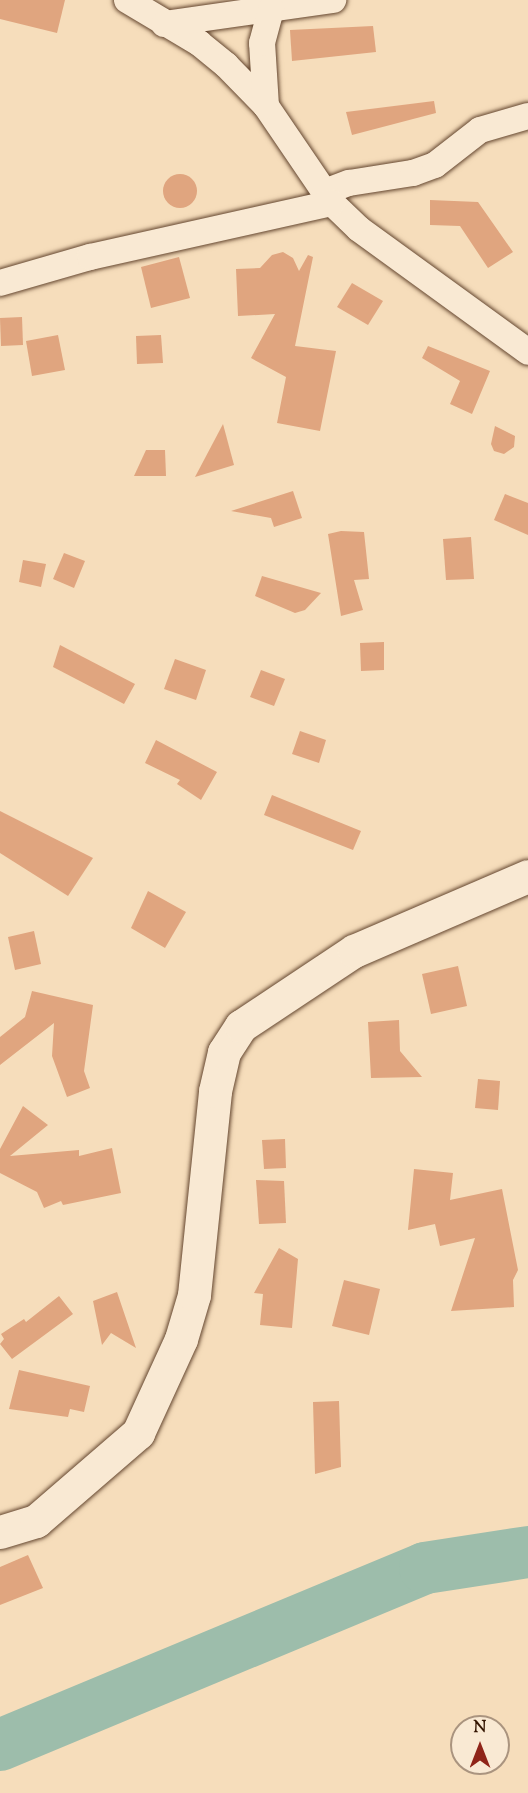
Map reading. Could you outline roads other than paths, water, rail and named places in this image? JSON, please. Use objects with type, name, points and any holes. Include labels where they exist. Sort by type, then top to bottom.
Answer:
[{"type":"street","points":[[127,0],[199,43],[226,64],[266,106],[328,197],[359,230],[528,352]]},
{"type":"street","points":[[164,24],[333,0]]},
{"type":"street","points":[[266,106],[262,43],[271,9]]},
{"type":"street","points":[[0,283],[90,257],[328,197],[349,183],[413,173],[453,154],[480,130],[528,116]]},
{"type":"street","points":[[0,1532],[36,1521],[138,1433],[181,1339],[194,1295],[215,1090],[224,1052],[241,1026],[354,951],[528,876]]},
{"type":"waterway","points":[[0,1745],[425,1568],[528,1552]]}]
